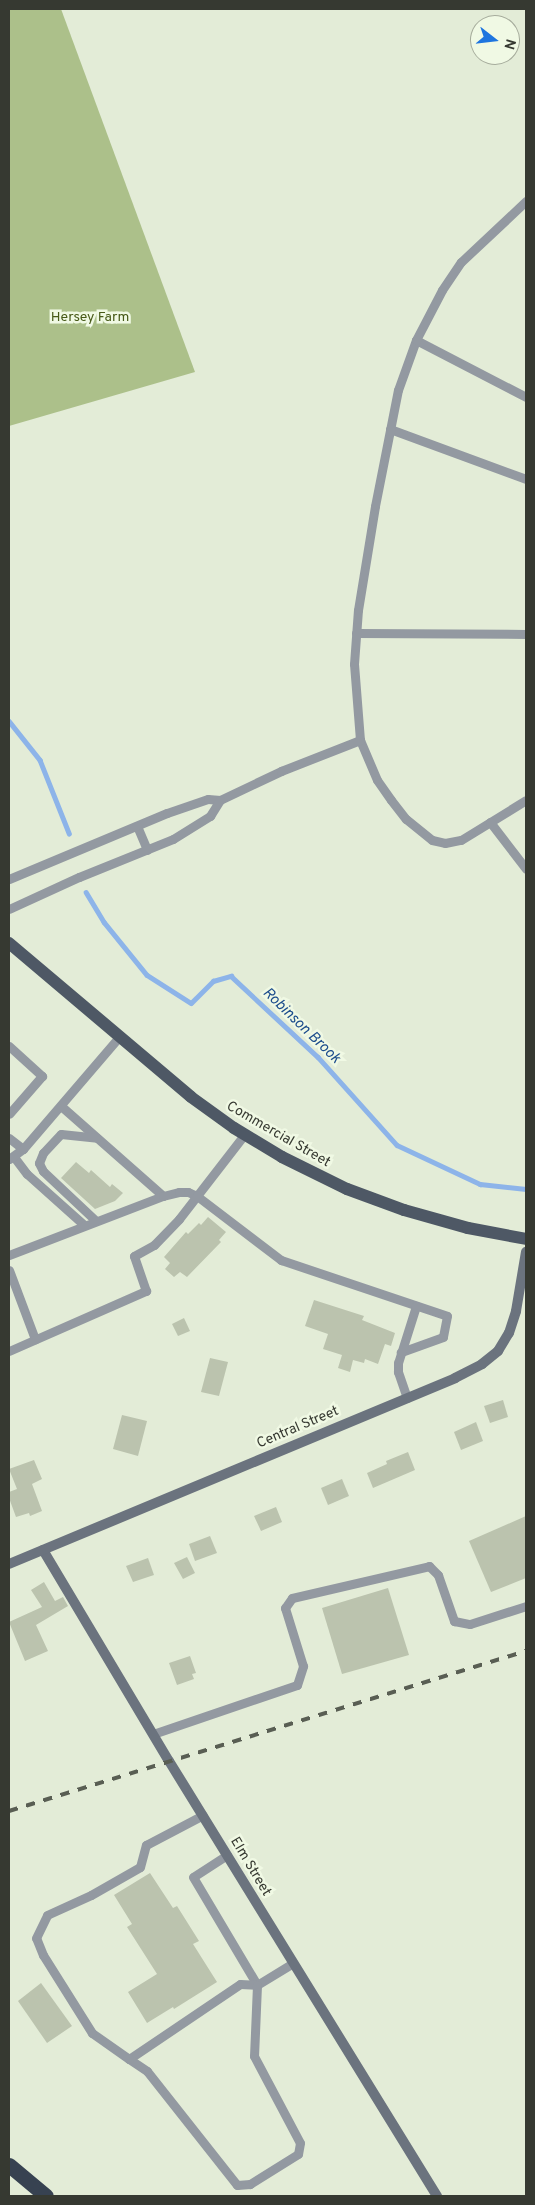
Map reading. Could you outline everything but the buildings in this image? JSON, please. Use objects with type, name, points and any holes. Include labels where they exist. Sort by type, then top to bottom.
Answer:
[{"type":"highway","points":[[9,2165],[46,2196]]},
{"type":"main road","name":"Commercial Street","points":[[9,943],[191,1097],[244,1135],[318,1176],[390,1206],[448,1223],[526,1239]]},
{"type":"street","name":"Central Street","points":[[9,1564],[476,1368],[498,1351],[512,1326],[526,1252]]},
{"type":"street","name":"Elm Street","points":[[43,1550],[153,1734],[437,2196]]},
{"type":"lane","points":[[526,201],[461,262],[442,290],[416,340],[398,390],[365,565],[356,633],[354,678],[360,740],[377,780],[406,819],[425,836],[438,842],[456,842],[526,800]]},
{"type":"lane","points":[[416,340],[526,397]]},
{"type":"lane","points":[[390,429],[526,479]]},
{"type":"lane","points":[[356,633],[526,634]]},
{"type":"lane","points":[[9,879],[196,802],[208,799],[220,800],[281,771],[360,740]]},
{"type":"lane","points":[[9,909],[196,827],[210,816],[220,800]]},
{"type":"lane","points":[[490,822],[526,869]]},
{"type":"lane","points":[[138,826],[147,850]]},
{"type":"lane","points":[[84,1225],[11,1158],[23,1149],[119,1037]]},
{"type":"lane","points":[[9,1046],[42,1076],[9,1114]]},
{"type":"lane","points":[[61,1106],[163,1196]]},
{"type":"lane","points":[[96,1221],[43,1172],[39,1163],[43,1153],[62,1134],[97,1138]]},
{"type":"lane","points":[[9,1351],[146,1291],[134,1256],[148,1250],[160,1240],[244,1135]]},
{"type":"lane","points":[[9,1138],[23,1149]]},
{"type":"lane","points":[[9,1255],[84,1225],[163,1196],[183,1191],[197,1196],[281,1260],[447,1316],[443,1337],[401,1352]]},
{"type":"lane","points":[[9,1270],[36,1339]]},
{"type":"lane","points":[[407,1398],[398,1367],[416,1306]]},
{"type":"lane","points":[[153,1734],[297,1685],[303,1666],[286,1608],[292,1598],[429,1566],[438,1575],[454,1621],[470,1624],[526,1606]]},
{"type":"lane","points":[[203,1815],[146,1845],[140,1867],[91,1895],[47,1915],[36,1938],[43,1955],[92,2033],[147,2071],[237,2185],[250,2184],[298,2154],[300,2143],[254,2056],[257,1985],[193,1877],[227,1855]]},
{"type":"lane","points":[[129,2059],[240,1984],[257,1985],[293,1963]]},
{"type":"green space","name":"Hersey Farm","points":[[9,9],[61,9],[195,372],[9,426]]},
{"type":"waterway","name":"Robinson Brook","points":[[9,721],[40,760],[69,833]]},
{"type":"waterway","name":"Robinson Brook","points":[[86,892],[104,922],[147,975],[191,1003],[213,981],[231,976],[318,1057],[397,1145],[480,1184],[526,1189]]},
{"type":"railway","points":[[9,1811],[526,1651]]}]
